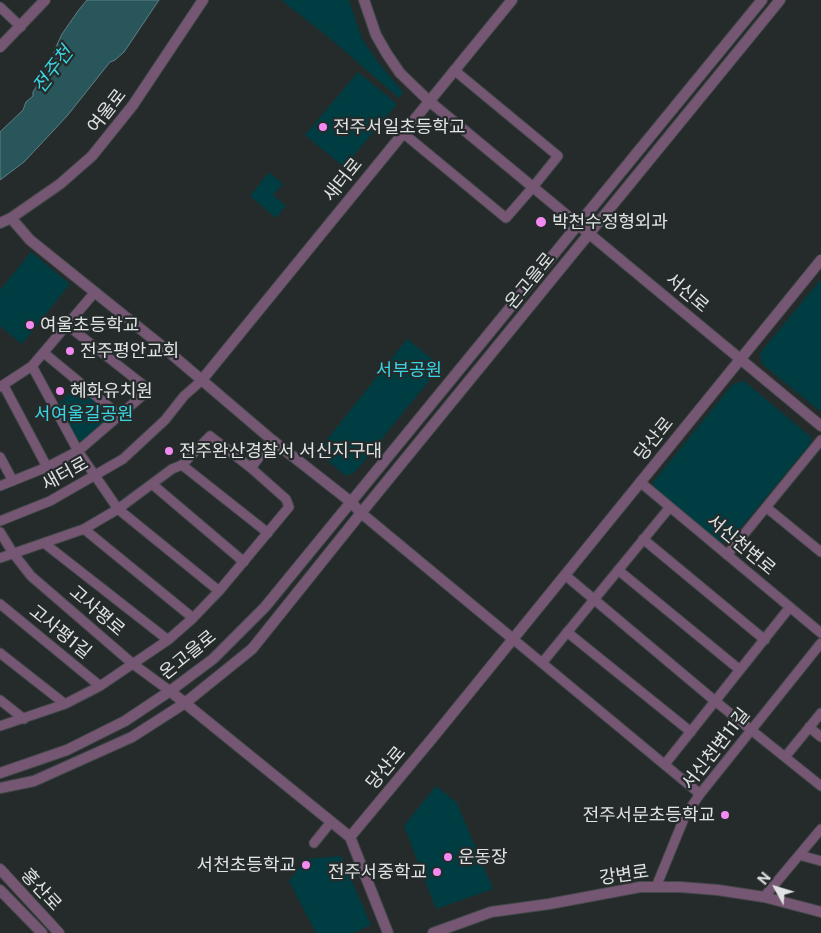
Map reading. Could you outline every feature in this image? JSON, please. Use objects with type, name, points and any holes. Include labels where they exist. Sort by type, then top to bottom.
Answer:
[{"type":"street","points":[[0,47],[45,0]]},
{"type":"street","name":"여울로","points":[[0,223],[11,218],[60,184],[92,156],[133,105],[203,0]]},
{"type":"street","name":"서신로","points":[[364,0],[376,36],[387,54],[400,73],[429,101],[821,426]]},
{"type":"street","name":"새터로","points":[[0,521],[50,502],[123,459],[165,420],[184,396],[201,380],[512,0]]},
{"type":"street","name":"온고을로","points":[[0,773],[67,750],[125,721],[170,692],[213,660],[265,606],[762,0]]},
{"type":"street","name":"온고을로","points":[[0,788],[34,781],[132,737],[185,703],[252,649],[361,512],[780,0]]},
{"type":"street","points":[[0,7],[21,27]]},
{"type":"street","points":[[403,133],[506,218],[533,187],[558,156],[454,70]]},
{"type":"street","points":[[11,218],[30,240],[272,440],[351,502],[512,639],[700,794]]},
{"type":"street","name":"당산로","points":[[350,837],[821,260]]},
{"type":"street","points":[[47,467],[2,387],[32,366],[95,292]]},
{"type":"street","points":[[0,486],[47,467],[78,451],[143,395],[142,384],[68,325]]},
{"type":"street","points":[[44,353],[119,415]]},
{"type":"street","points":[[32,366],[78,451],[118,509],[219,591]]},
{"type":"street","points":[[0,558],[84,529],[118,509],[172,470],[182,465],[210,436],[251,468],[286,499],[290,507],[219,591],[168,640],[100,686],[65,704],[0,726]]},
{"type":"street","points":[[251,468],[272,440]]},
{"type":"street","points":[[727,555],[821,440]]},
{"type":"street","points":[[0,457],[13,482]]},
{"type":"street","points":[[182,465],[268,532]]},
{"type":"street","name":"서신천변로","points":[[640,482],[821,633]]},
{"type":"street","points":[[152,484],[244,562]]},
{"type":"street","points":[[542,663],[670,507]]},
{"type":"street","points":[[766,508],[820,548]]},
{"type":"street","points":[[84,529],[193,618]]},
{"type":"street","name":"고사평로","points":[[0,532],[31,576],[134,664],[185,703]]},
{"type":"street","points":[[643,539],[764,640]]},
{"type":"street","points":[[44,543],[168,640]]},
{"type":"street","points":[[618,570],[740,670]]},
{"type":"street","points":[[565,575],[715,701],[821,786]]},
{"type":"street","name":"고사평1길","points":[[0,604],[100,686]]},
{"type":"street","points":[[665,764],[790,607]]},
{"type":"street","points":[[567,632],[691,732]]},
{"type":"street","name":"서신천변11길","points":[[656,887],[685,816],[700,794],[821,642]]},
{"type":"street","points":[[0,653],[65,704]]},
{"type":"street","points":[[0,700],[24,719]]},
{"type":"street","name":"온고을로","points":[[185,703],[350,837]]},
{"type":"street","points":[[785,757],[821,713]]},
{"type":"street","points":[[810,727],[821,737]]},
{"type":"street","points":[[314,843],[331,822]]},
{"type":"street","points":[[764,897],[821,829]]},
{"type":"street","points":[[350,837],[388,933]]},
{"type":"street","points":[[799,855],[821,861]]},
{"type":"street","name":"홍산로","points":[[0,869],[59,933]]},
{"type":"street","name":"강변로","points":[[433,933],[491,912],[549,904],[622,890],[656,887],[718,890],[764,897],[821,912]]},
{"type":"street","name":"홍산로","points":[[0,890],[42,933]]},
{"type":"green space","points":[[281,0],[349,0],[362,39],[377,61],[403,92],[399,98],[326,35]]},
{"type":"green space","points":[[358,72],[397,104],[344,167],[305,135]]},
{"type":"green space","points":[[269,172],[283,184],[273,195],[286,206],[276,218],[250,196]]},
{"type":"green space","points":[[31,252],[70,284],[22,344],[0,326],[0,290]]},
{"type":"green space","points":[[821,279],[821,412],[762,364],[760,353]]},
{"type":"green space","name":"서부공원","points":[[407,339],[441,366],[355,472],[346,476],[317,452]]},
{"type":"green space","points":[[744,381],[811,437],[810,444],[729,542],[719,543],[655,489],[653,482],[733,384]]},
{"type":"green space","name":"서여울길공원","points":[[79,383],[114,416],[84,441],[74,439],[56,407]]},
{"type":"green space","name":"운동장","points":[[436,786],[457,803],[493,889],[436,909],[404,826]]},
{"type":"green space","points":[[341,856],[371,925],[353,933],[316,933],[289,881],[305,859]]},
{"type":"water","name":"전주천","points":[[87,0],[159,0],[124,52],[110,62],[67,116],[24,162],[0,180],[0,132],[23,110],[26,102],[33,96],[33,92],[38,84],[41,85],[49,72],[55,49],[62,34]]},
{"type":"place","name":"전주서일초등학교","points":[[323,127]]},
{"type":"place","name":"박천수정형외과","points":[[541,222]]},
{"type":"place","name":"여울초등학교","points":[[30,325]]},
{"type":"place","name":"전주평안교회","points":[[70,351]]},
{"type":"place","name":"혜화유치원","points":[[60,391]]},
{"type":"place","name":"전주완산경찰서 서신지구대","points":[[169,451]]},
{"type":"place","name":"전주서문초등학교","points":[[725,815]]},
{"type":"place","name":"운동장","points":[[448,857]]},
{"type":"place","name":"서천초등학교","points":[[306,865]]},
{"type":"place","name":"전주서중학교","points":[[437,872]]}]
